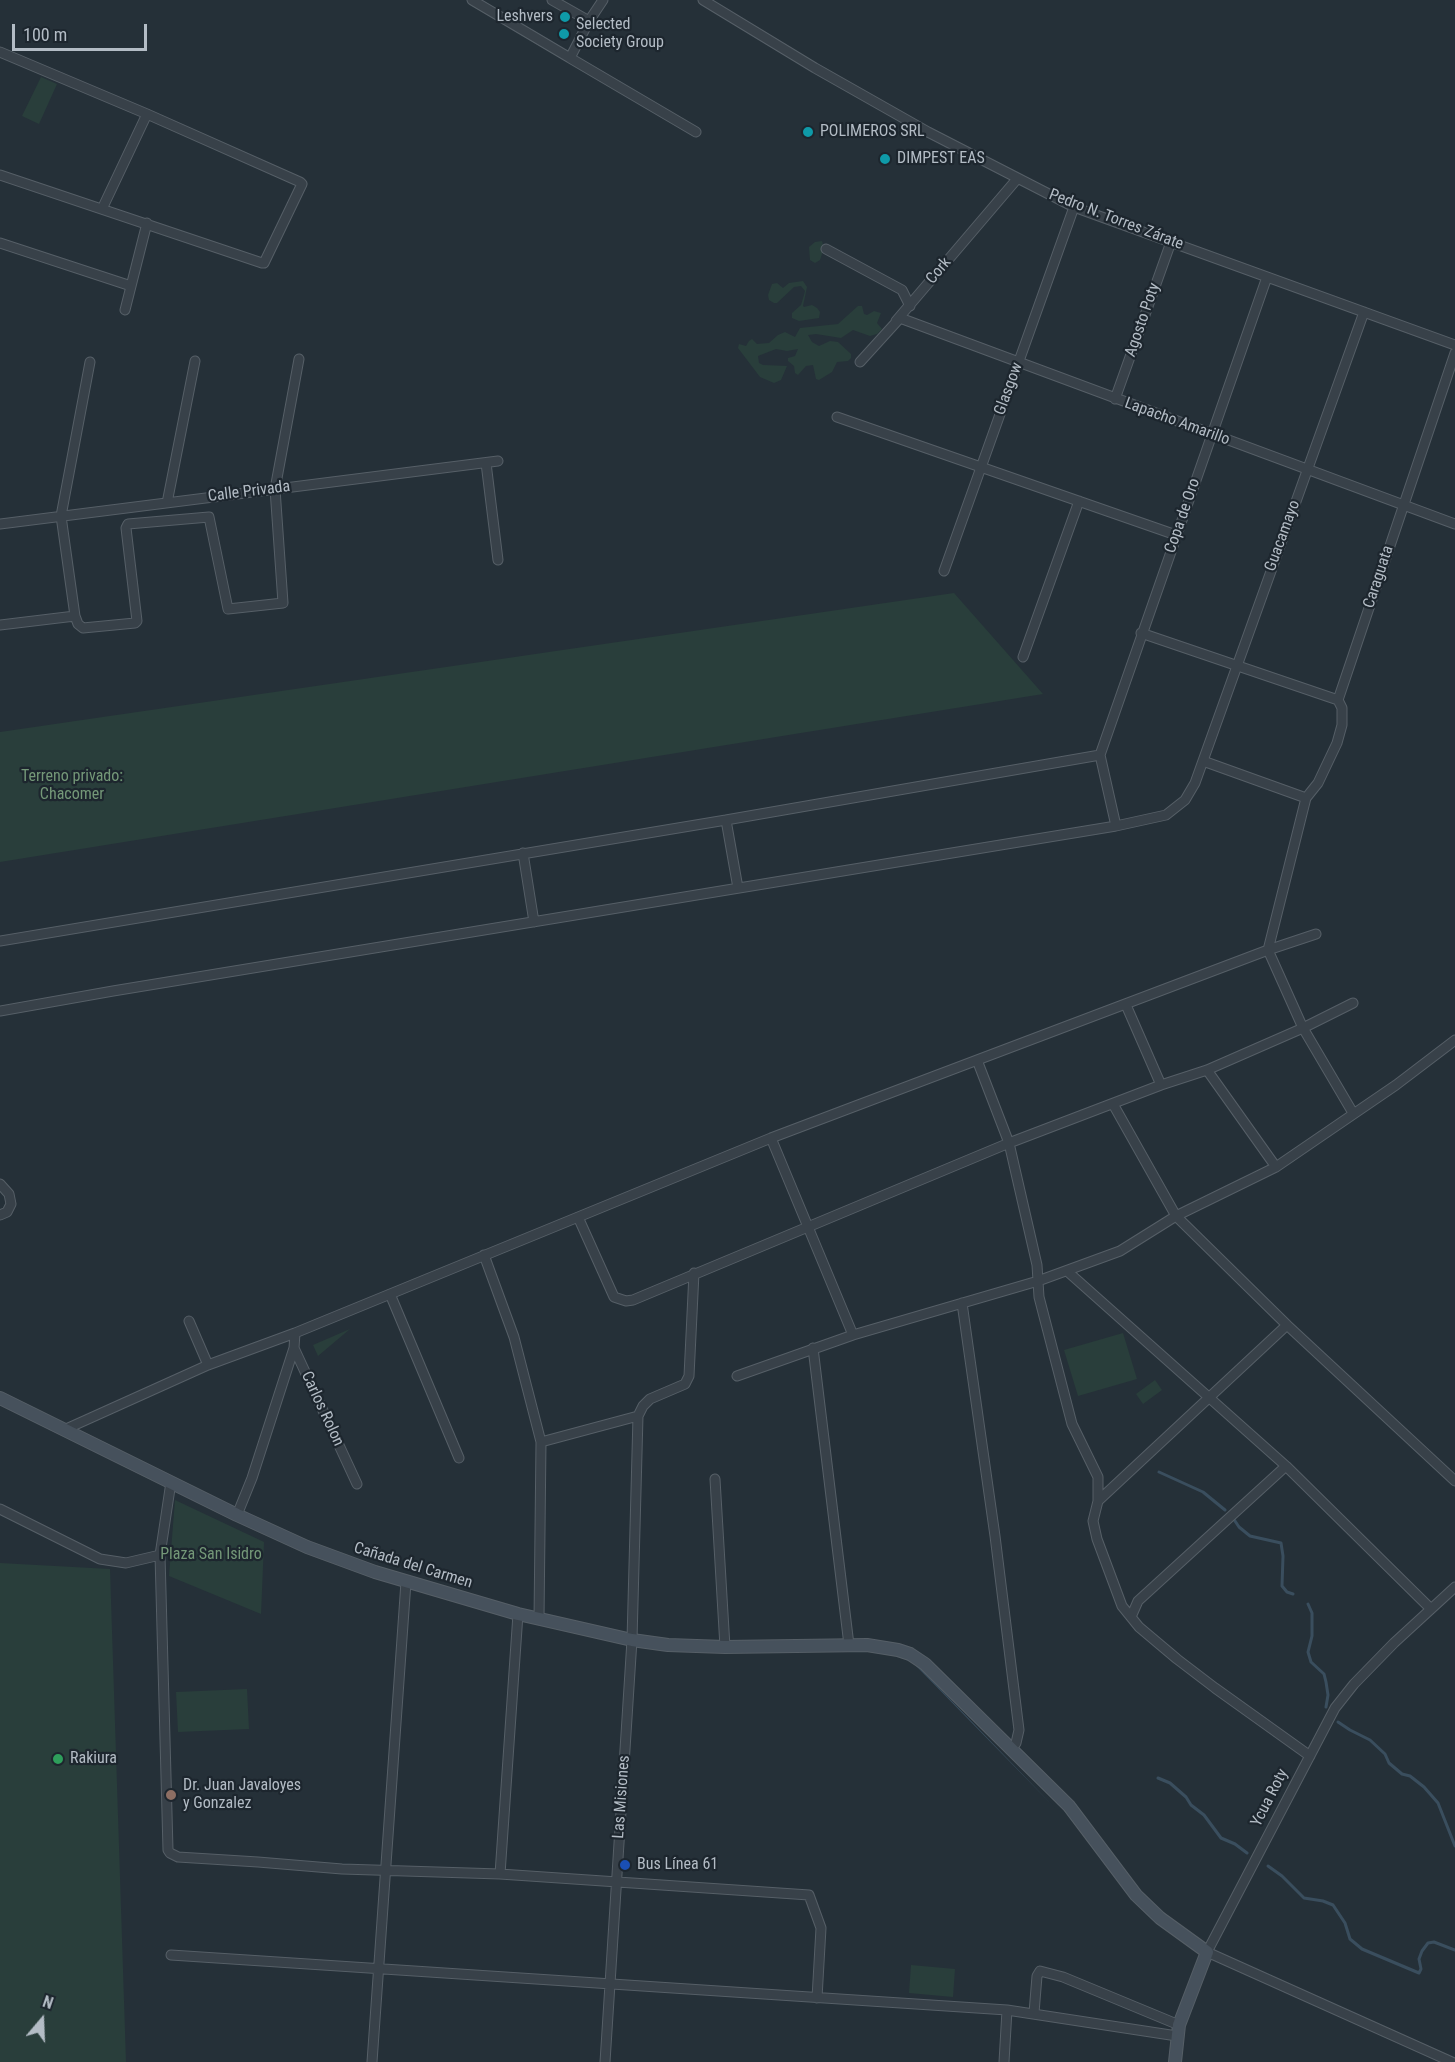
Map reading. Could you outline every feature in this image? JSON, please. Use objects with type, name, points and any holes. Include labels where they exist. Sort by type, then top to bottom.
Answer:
[{"type":"street","points":[[472,0],[696,132]]},
{"type":"street","points":[[552,0],[589,21]]},
{"type":"street","points":[[570,58],[603,0]]},
{"type":"street","name":"Pedro N. Torres Zárate","points":[[704,0],[815,68],[927,132],[1074,207],[1455,345]]},
{"type":"street","points":[[0,52],[147,114],[302,184],[264,263],[259,263],[147,223],[0,176]]},
{"type":"street","points":[[102,209],[147,114]]},
{"type":"street","name":"Cork","points":[[900,318],[860,362],[1017,179]]},
{"type":"street","name":"Glasgow","points":[[944,571],[1074,207]]},
{"type":"street","points":[[125,310],[147,223]]},
{"type":"street","name":"Agosto Poty","points":[[1115,399],[1171,242]]},
{"type":"street","points":[[0,243],[131,286]]},
{"type":"street","points":[[826,249],[902,290],[910,306]]},
{"type":"street","name":"Copa de Oro","points":[[1100,755],[1267,277]]},
{"type":"street","name":"Guacamayo","points":[[0,1011],[1116,826],[1166,815],[1185,800],[1195,783],[1364,312]]},
{"type":"street","name":"Lapacho Amarillo","points":[[900,318],[1455,524]]},
{"type":"street","name":"Caraguata","points":[[1268,950],[1306,798],[1318,783],[1337,743],[1342,725],[1342,708],[1338,700],[1455,353]]},
{"type":"street","points":[[90,362],[61,516],[75,616],[78,624],[83,628],[136,622],[138,618],[126,525],[207,517],[211,519],[227,608],[230,610],[282,604],[275,489],[299,359]]},
{"type":"street","points":[[166,503],[195,361]]},
{"type":"street","points":[[837,417],[1176,535]]},
{"type":"street","name":"Calle Privada","points":[[0,524],[498,461]]},
{"type":"street","points":[[486,463],[498,560]]},
{"type":"street","points":[[1023,657],[1079,501]]},
{"type":"street","points":[[0,625],[75,616]]},
{"type":"street","points":[[1141,633],[1338,700]]},
{"type":"street","points":[[0,941],[1100,755],[1116,826]]},
{"type":"street","points":[[1203,761],[1306,798]]},
{"type":"street","points":[[726,820],[738,888]]},
{"type":"street","points":[[523,853],[534,922]]},
{"type":"street","points":[[66,1429],[208,1365],[295,1333],[771,1137],[1316,934]]},
{"type":"street","points":[[1268,950],[1304,1028],[1353,1113]]},
{"type":"street","points":[[578,1217],[614,1297],[626,1301],[633,1300],[1009,1143],[1161,1085],[1207,1070],[1304,1028],[1353,1003]]},
{"type":"street","points":[[1126,1005],[1161,1085]]},
{"type":"street","points":[[737,1376],[852,1335],[1038,1281],[1120,1251],[1176,1216],[1276,1167],[1396,1085],[1455,1041]]},
{"type":"street","points":[[977,1060],[1009,1143],[1037,1265],[1039,1297],[1072,1424],[1098,1477],[1098,1501],[1094,1521],[1097,1539],[1122,1606],[1140,1627],[1215,1688],[1310,1756]]},
{"type":"street","points":[[1207,1070],[1276,1167]]},
{"type":"street","points":[[1113,1104],[1176,1216],[1287,1325],[1455,1481]]},
{"type":"street","points":[[771,1137],[852,1335]]},
{"type":"street","points":[[0,1184],[11,1199],[10,1208],[0,1215]]},
{"type":"street","points":[[484,1255],[514,1337],[541,1442],[539,1619]]},
{"type":"street","points":[[1067,1271],[1286,1466],[1431,1609]]},
{"type":"street","points":[[541,1442],[638,1416],[650,1399],[685,1384],[694,1274]]},
{"type":"street","points":[[390,1294],[459,1458]]},
{"type":"street","points":[[962,1303],[996,1536],[1019,1730],[1016,1743],[1011,1749]]},
{"type":"street","points":[[189,1321],[208,1365]]},
{"type":"street","points":[[1098,1501],[1287,1325]]},
{"type":"street","name":"Carlos Rolon","points":[[295,1333],[294,1348],[357,1484]]},
{"type":"street","points":[[237,1515],[252,1478],[294,1348]]},
{"type":"street","points":[[813,1348],[849,1645]]},
{"type":"street","name":"Cañada del Carmen","points":[[0,1398],[237,1515],[344,1562],[518,1614],[632,1640],[668,1645],[725,1647],[849,1645],[898,1650],[918,1659],[1069,1806],[1136,1894],[1160,1918],[1207,1952]]},
{"type":"street","name":"Las Misiones","points":[[605,2062],[632,1640],[638,1416]]},
{"type":"street","points":[[1131,1617],[1138,1601],[1286,1466]]},
{"type":"street","points":[[715,1479],[725,1647]]},
{"type":"street","points":[[171,1482],[160,1555],[168,1850],[170,1853],[178,1857],[386,1871],[500,1875],[809,1895],[821,1928],[817,1998]]},
{"type":"street","points":[[0,1509],[100,1559],[126,1563],[160,1555]]},
{"type":"street","points":[[372,2062],[406,1582]]},
{"type":"street","name":"Ycua Roty","points":[[1175,2062],[1178,2031],[1207,1952],[1322,1730],[1335,1708],[1354,1684],[1455,1587]]},
{"type":"street","points":[[500,1875],[518,1614]]},
{"type":"street","points":[[1207,1952],[1452,2062]]},
{"type":"street","points":[[171,1955],[1006,2010],[1178,2031]]},
{"type":"street","points":[[1034,2013],[1037,1976],[1040,1971],[1063,1977],[1178,2031]]},
{"type":"street","points":[[1004,2062],[1006,2010]]},
{"type":"green space","points":[[41,77],[57,84],[39,124],[22,116]]},
{"type":"green space","points":[[822,241],[822,254],[820,260],[815,263],[810,260],[809,247],[815,242]]},
{"type":"green space","points":[[803,281],[807,287],[803,306],[812,305],[817,308],[820,312],[819,318],[799,321],[792,318],[792,313],[801,305],[804,295],[805,291],[801,286],[794,287],[777,303],[769,300],[768,295],[772,284],[777,283],[783,288],[789,283]]},
{"type":"green space","points":[[858,306],[862,306],[864,314],[867,315],[874,311],[881,313],[877,323],[882,329],[870,336],[853,330],[841,338],[808,335],[812,342],[819,346],[830,341],[838,342],[851,354],[848,361],[837,362],[832,372],[819,380],[816,379],[813,365],[806,366],[798,375],[795,373],[794,366],[788,358],[795,356],[798,349],[787,351],[776,349],[758,356],[759,363],[763,365],[787,366],[781,380],[774,383],[760,377],[738,348],[739,344],[746,346],[752,339],[757,344],[769,343],[785,332],[795,337],[800,328],[838,324]]},
{"type":"green space","name":"Terreno privado: Chacomer","points":[[954,593],[1043,694],[0,862],[0,732]]},
{"type":"green space","points":[[350,1329],[318,1356],[313,1345]]},
{"type":"green space","points":[[1123,1333],[1137,1379],[1078,1396],[1064,1350]]},
{"type":"green space","points":[[1155,1380],[1162,1390],[1143,1404],[1136,1394]]},
{"type":"green space","name":"Plaza San Isidro","points":[[175,1500],[264,1542],[261,1614],[169,1576]]},
{"type":"green space","name":"Rakiura","points":[[0,1563],[110,1569],[126,2062],[0,2062]]},
{"type":"green space","points":[[247,1689],[249,1729],[178,1732],[176,1692]]},
{"type":"green space","points":[[911,1965],[955,1969],[953,1997],[909,1993]]},
{"type":"water","points":[[904,1659],[914,1662],[1055,1808],[913,1663]]},
{"type":"waterway","points":[[1159,1472],[1203,1492],[1225,1510]]},
{"type":"waterway","points":[[1233,1518],[1239,1527],[1250,1536],[1281,1543],[1282,1586],[1287,1592],[1293,1594]]},
{"type":"waterway","points":[[1308,1604],[1312,1613],[1312,1636],[1308,1652],[1311,1662],[1324,1674],[1328,1695],[1326,1707]]},
{"type":"waterway","points":[[1338,1722],[1370,1740],[1385,1754],[1389,1763],[1424,1787],[1438,1803],[1455,1846]]},
{"type":"waterway","points":[[1158,1778],[1170,1783],[1186,1797],[1191,1805],[1204,1815],[1221,1838],[1247,1853]]},
{"type":"waterway","points":[[1268,1866],[1282,1876],[1304,1898],[1333,1905],[1345,1923],[1350,1939],[1362,1949],[1419,1973],[1421,1969],[1419,1959],[1428,1943],[1434,1942],[1455,1950]]},
{"type":"place","name":"Leshvers","points":[[565,17]]},
{"type":"place","name":"Selected Society Group","points":[[564,34]]},
{"type":"place","name":"POLIMEROS SRL","points":[[808,132]]},
{"type":"place","name":"DIMPEST EAS","points":[[885,159]]},
{"type":"place","name":"Rakiura","points":[[58,1759]]},
{"type":"place","name":"Dr. Juan Javaloyes y Gonzalez","points":[[171,1795]]},
{"type":"place","name":"Bus Línea 61","points":[[625,1865]]}]
